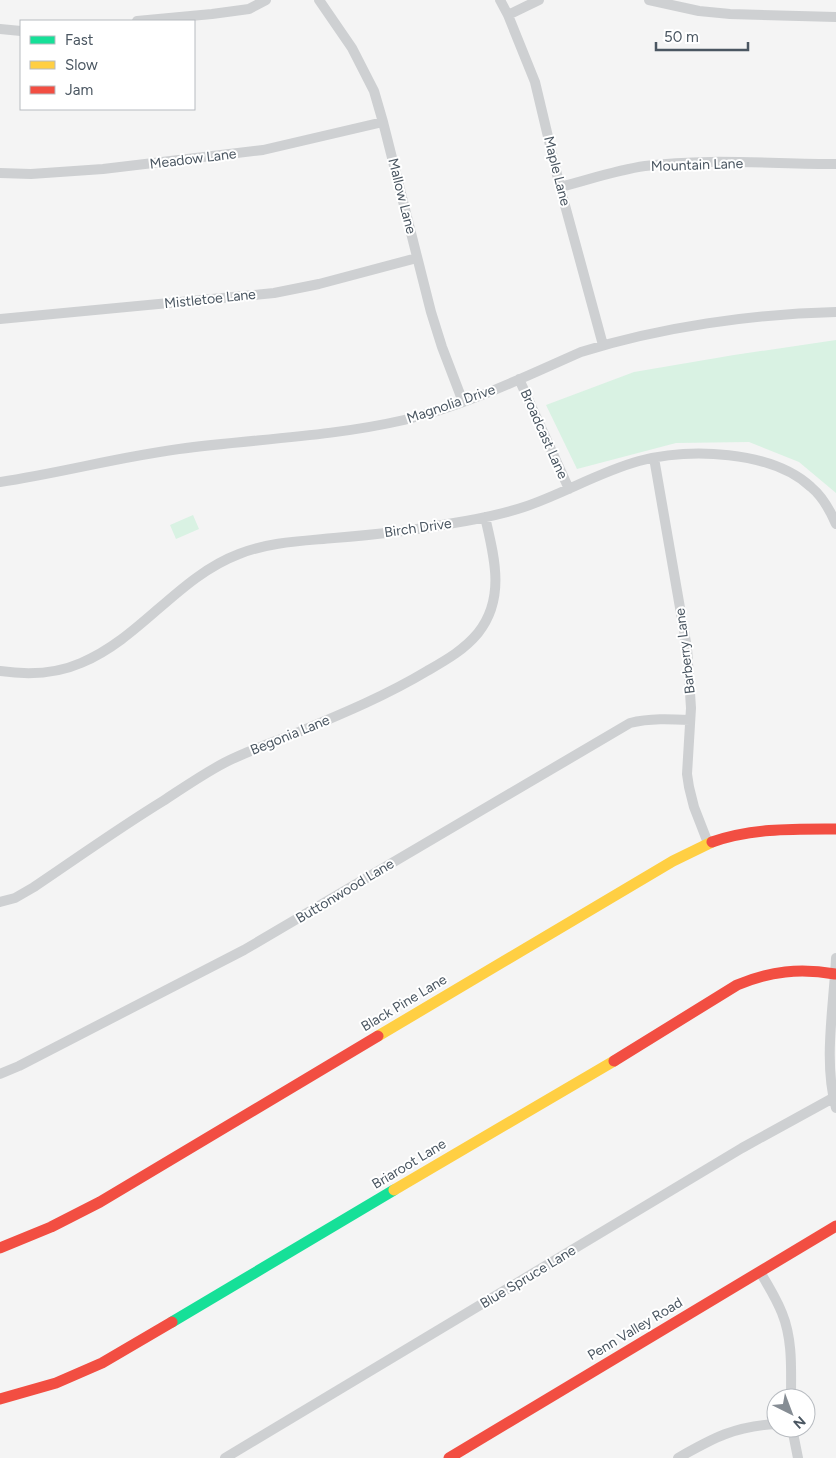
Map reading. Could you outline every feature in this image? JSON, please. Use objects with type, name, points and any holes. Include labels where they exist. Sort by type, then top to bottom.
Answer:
[{"type":"street","points":[[148,20],[249,9],[266,0]]},
{"type":"street","name":"Mallow Lane","points":[[319,0],[352,48],[374,91],[433,321],[463,402]]},
{"type":"street","name":"Maple Lane","points":[[500,0],[535,82],[560,187],[603,345]]},
{"type":"street","points":[[508,15],[539,0]]},
{"type":"street","points":[[648,0],[699,11],[730,14],[836,17]]},
{"type":"street","points":[[0,29],[20,31]]},
{"type":"street","name":"Meadow Lane","points":[[0,173],[32,174],[103,169],[264,150],[383,122]]},
{"type":"street","name":"Mountain Lane","points":[[560,187],[627,169],[646,166],[688,163],[836,164]]},
{"type":"street","name":"Mistletoe Lane","points":[[0,319],[274,292],[319,284],[417,258]]},
{"type":"street","name":"Magnolia Drive","points":[[0,482],[135,455],[349,431],[405,420],[463,402],[581,352],[603,345],[705,325],[762,317],[836,312]]},
{"type":"street","name":"Broadcast Lane","points":[[519,379],[569,489]]},
{"type":"street","name":"Birch Drive","points":[[0,672],[19,674],[46,672],[66,668],[89,660],[122,639],[191,581],[212,567],[242,552],[295,542],[400,532],[485,517],[521,508],[623,466],[654,458],[680,454],[726,454],[756,460],[783,469],[810,485],[829,509],[836,524]]},
{"type":"street","name":"Barberry Lane","points":[[654,458],[690,678],[689,787],[694,807],[708,843]]},
{"type":"street","name":"Begonia Lane","points":[[0,902],[16,898],[34,887],[148,810],[222,764],[248,751],[300,732],[383,696],[451,658],[478,632],[494,602],[496,587],[485,517]]},
{"type":"street","name":"Buttonwood Lane","points":[[0,1074],[124,1013],[244,950],[630,723],[643,720],[690,720]]},
{"type":"street","name":"Black Pine Lane","points":[[0,1248],[42,1232],[100,1202],[672,861],[708,843],[746,832],[766,829],[836,829]]},
{"type":"street","points":[[835,1103],[830,1056],[836,958]]},
{"type":"street","name":"Briaroot Lane","points":[[0,1399],[56,1383],[102,1363],[627,1053],[737,985],[752,978],[776,971],[795,969],[835,974]]},
{"type":"street","name":"Blue Spruce Lane","points":[[225,1458],[742,1148],[835,1103]]},
{"type":"street","name":"Penn Valley Road","points":[[449,1458],[836,1226]]},
{"type":"street","points":[[760,1272],[783,1314],[788,1332],[791,1358],[791,1388]]},
{"type":"street","points":[[678,1458],[722,1434],[741,1428],[766,1425]]},
{"type":"street","points":[[794,1438],[798,1458]]},
{"type":"green space","points":[[836,340],[836,493],[799,462],[749,442],[676,443],[577,469],[546,405],[634,372]]},
{"type":"green space","points":[[193,515],[199,529],[176,539],[170,525]]},
{"type":"traffic: fast","points":[[172,1322],[394,1190]]},
{"type":"traffic: slow","points":[[378,1036],[673,861],[712,842]]},
{"type":"traffic: slow","points":[[394,1190],[614,1061]]},
{"type":"traffic: jam","points":[[712,842],[727,837],[758,832],[789,829],[836,829]]},
{"type":"traffic: jam","points":[[614,1061],[737,985],[749,980],[797,971],[835,974]]},
{"type":"traffic: jam","points":[[0,1248],[51,1227],[100,1202],[378,1036]]},
{"type":"traffic: jam","points":[[449,1458],[836,1226]]},
{"type":"traffic: jam","points":[[0,1399],[56,1383],[102,1363],[172,1322]]}]
